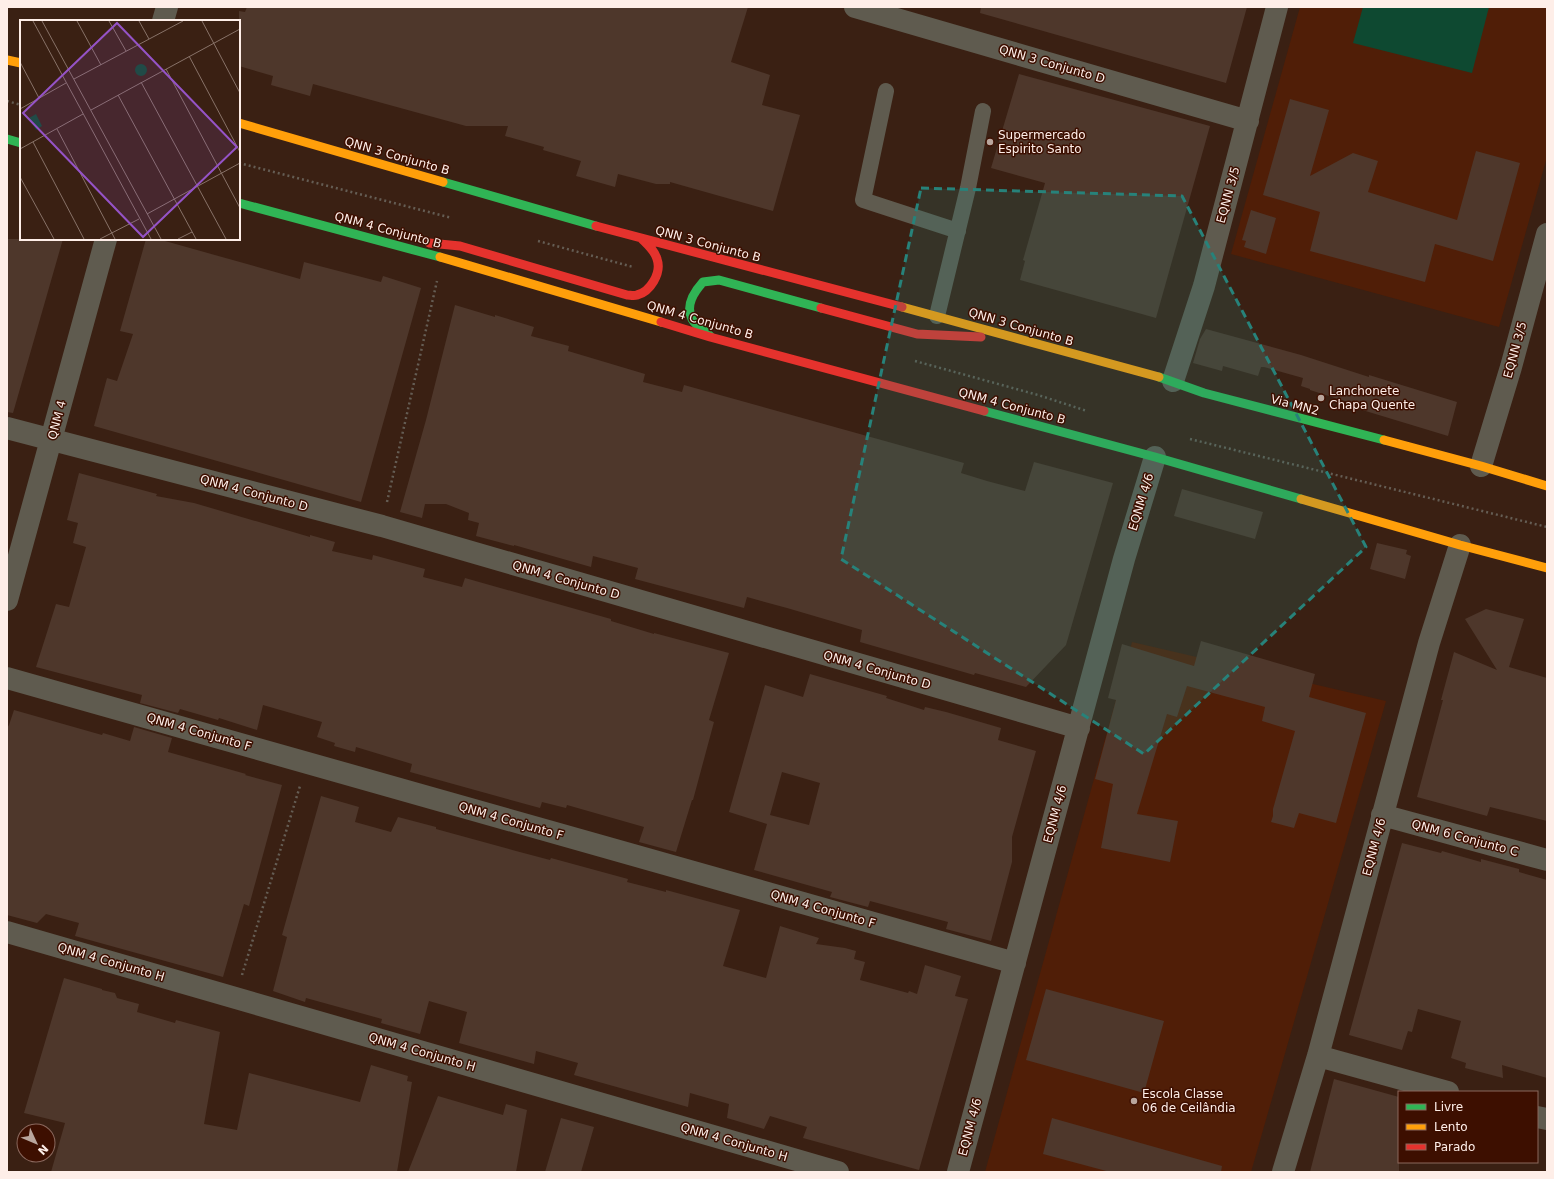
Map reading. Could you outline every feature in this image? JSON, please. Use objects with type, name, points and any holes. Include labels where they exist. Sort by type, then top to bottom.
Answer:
[{"type":"main road","points":[[7,60],[20,63]]},
{"type":"main road","name":"QNN 3 Conjunto B","points":[[240,123],[642,239],[937,316],[1173,382]]},
{"type":"main road","points":[[7,139],[20,143]]},
{"type":"main road","name":"QNM 4 Conjunto B","points":[[240,202],[442,257],[710,337],[1155,458]]},
{"type":"main road","points":[[374,239],[460,246],[627,295],[637,295],[645,290],[652,284],[656,276],[658,262],[653,252],[642,239]]},
{"type":"main road","points":[[710,337],[692,319],[689,306],[696,290],[703,282],[719,280],[917,334],[1020,339]]},
{"type":"main road","name":"Via MN2","points":[[1173,382],[1204,393],[1481,466],[1547,486]]},
{"type":"main road","points":[[1155,458],[1460,545],[1547,568]]},
{"type":"street","points":[[163,20],[167,7]]},
{"type":"street","name":"QNN 3 Conjunto D","points":[[855,7],[1248,121]]},
{"type":"street","name":"EQNN 3/5","points":[[1173,382],[1204,286],[1277,7]]},
{"type":"street","name":"EQNN 3/5","points":[[1481,466],[1511,367],[1547,234]]},
{"type":"street","name":"QNM 4","points":[[7,600],[106,240]]},
{"type":"street","name":"QNM 4 Conjunto D","points":[[7,428],[382,526],[1079,728]]},
{"type":"street","name":"EQNM 4/6","points":[[958,1172],[1124,559],[1155,458]]},
{"type":"street","name":"EQNM 4/6","points":[[1283,1172],[1318,1056],[1382,815],[1430,643],[1460,545]]},
{"type":"street","name":"QNM 4 Conjunto F","points":[[7,678],[1015,963]]},
{"type":"street","name":"QNM 6 Conjunto C","points":[[1382,815],[1547,860]]},
{"type":"street","name":"QNM 4 Conjunto H","points":[[7,932],[838,1172]]},
{"type":"street","points":[[1318,1056],[1444,1091]]},
{"type":"lane","points":[[886,91],[863,200],[958,231]]},
{"type":"lane","points":[[937,316],[968,188],[983,111]]},
{"type":"path","points":[[7,101],[20,105]]},
{"type":"path","points":[[382,526],[442,257]]},
{"type":"path","points":[[235,998],[307,763]]},
{"type":"highlighted area","points":[[921,188],[1182,196],[1366,547],[1144,754],[841,559]]},
{"type":"shaded area","points":[[1300,7],[1547,7],[1547,157],[1499,327],[1231,254]]},
{"type":"shaded area","points":[[1132,642],[1386,701],[1251,1172],[985,1172]]},
{"type":"green space","points":[[1363,7],[1489,7],[1472,73],[1353,43]]},
{"type":"building","points":[[247,7],[748,7],[731,62],[770,75],[762,105],[800,115],[773,211],[670,182],[670,184],[656,184],[618,174],[615,187],[576,176],[581,161],[543,150],[544,147],[505,136],[508,126],[466,126],[313,84],[310,96],[271,85],[273,76],[240,66],[239,11],[245,12]]},
{"type":"building","points":[[981,7],[1247,7],[1226,83],[980,13]]},
{"type":"building","points":[[1019,74],[1210,126],[1156,318],[1020,280],[1025,261],[1023,260],[1045,183],[991,168]]},
{"type":"building","points":[[1290,99],[1329,110],[1310,176],[1353,153],[1378,161],[1368,192],[1457,220],[1476,151],[1520,163],[1493,261],[1435,244],[1425,282],[1310,251],[1320,212],[1263,195]]},
{"type":"building","points":[[1251,210],[1276,218],[1266,254],[1244,247],[1246,241],[1242,240]]},
{"type":"building","points":[[7,239],[63,240],[13,413],[7,412]]},
{"type":"building","points":[[146,240],[162,240],[300,279],[304,262],[381,282],[383,276],[421,288],[361,502],[94,426],[107,378],[117,381],[133,334],[120,331]]},
{"type":"building","points":[[455,305],[534,327],[531,336],[569,346],[568,351],[645,374],[643,382],[682,392],[684,385],[964,463],[961,473],[987,481],[1025,491],[1034,462],[1113,483],[1066,645],[1026,687],[975,673],[974,675],[860,642],[862,630],[747,597],[744,608],[635,579],[638,568],[593,556],[591,567],[514,545],[476,536],[479,523],[468,520],[469,513],[446,504],[425,504],[422,518],[400,512],[426,420]]},
{"type":"building","points":[[1206,329],[1301,355],[1369,377],[1369,375],[1457,402],[1448,436],[1359,409],[1360,406],[1310,390],[1301,386],[1303,378],[1264,367],[1261,367],[1258,376],[1223,366],[1222,371],[1193,363],[1200,339]]},
{"type":"building","points":[[79,473],[157,494],[156,496],[194,503],[310,537],[310,535],[335,542],[332,551],[372,560],[373,555],[425,569],[423,577],[462,587],[465,578],[611,619],[611,621],[654,634],[729,653],[709,720],[714,722],[693,800],[676,852],[639,842],[644,827],[567,805],[566,808],[542,802],[540,808],[410,772],[412,764],[356,747],[355,752],[334,746],[335,743],[317,737],[322,722],[263,705],[257,730],[219,718],[218,720],[180,709],[178,713],[140,703],[142,695],[36,667],[56,604],[69,607],[86,547],[73,543],[78,523],[67,520]]},
{"type":"building","points":[[1182,489],[1263,512],[1255,539],[1174,516]]},
{"type":"building","points":[[1377,543],[1407,550],[1406,554],[1411,556],[1405,579],[1370,569]]},
{"type":"building","points":[[1486,609],[1524,619],[1509,667],[1547,678],[1547,821],[1490,807],[1487,816],[1417,797],[1443,700],[1441,700],[1454,652],[1497,670],[1465,619]]},
{"type":"building","points":[[1201,641],[1315,674],[1309,697],[1366,713],[1336,823],[1299,813],[1294,828],[1271,822],[1273,809],[1295,731],[1262,721],[1265,707],[1187,686],[1177,717],[1167,714],[1137,814],[1178,821],[1170,862],[1101,848],[1113,784],[1095,779],[1116,700],[1108,698],[1122,644],[1194,666]]},
{"type":"building","points":[[810,674],[887,696],[886,698],[924,710],[925,707],[1001,728],[998,740],[1036,751],[1012,837],[1012,862],[991,941],[946,929],[948,922],[870,901],[868,907],[830,897],[832,892],[754,870],[767,824],[729,812],[765,685],[803,697]],"holes":[[[782,772],[820,783],[809,825],[770,815]]]},
{"type":"building","points":[[14,710],[102,735],[103,733],[130,741],[134,727],[172,738],[168,752],[282,785],[249,906],[244,904],[223,977],[75,936],[79,923],[46,914],[37,923],[7,915],[7,728]]},
{"type":"building","points":[[321,796],[359,807],[355,822],[391,832],[398,817],[516,851],[550,860],[551,858],[628,879],[627,882],[666,892],[666,890],[740,910],[723,966],[766,978],[780,926],[819,938],[816,944],[856,951],[854,959],[865,962],[860,980],[917,994],[925,965],[961,976],[955,996],[968,999],[919,1170],[803,1138],[807,1127],[770,1116],[764,1129],[727,1118],[729,1104],[690,1093],[688,1107],[574,1075],[578,1063],[536,1051],[534,1064],[459,1043],[467,1012],[429,1001],[420,1034],[381,1023],[382,1019],[306,998],[305,1002],[273,991],[287,937],[282,935]]},
{"type":"building","points":[[1402,843],[1441,853],[1442,851],[1481,862],[1481,859],[1519,869],[1519,872],[1547,880],[1547,1078],[1502,1065],[1503,1078],[1465,1068],[1466,1063],[1451,1058],[1461,1021],[1418,1009],[1412,1032],[1408,1031],[1402,1050],[1349,1035]]},
{"type":"building","points":[[64,978],[115,993],[117,998],[139,1004],[137,1012],[175,1023],[176,1020],[220,1032],[204,1124],[237,1130],[249,1073],[360,1102],[371,1065],[408,1076],[407,1081],[412,1082],[397,1172],[51,1172],[54,1163],[56,1163],[56,1154],[65,1123],[24,1113]]},
{"type":"building","points":[[1046,989],[1164,1021],[1144,1093],[1026,1060]]},
{"type":"building","points":[[1334,1079],[1398,1097],[1399,1172],[1310,1172]]},
{"type":"building","points":[[438,1096],[503,1115],[506,1104],[527,1110],[516,1172],[408,1172]]},
{"type":"building","points":[[561,1118],[594,1127],[581,1172],[545,1172]]},
{"type":"building","points":[[1052,1118],[1222,1166],[1221,1172],[1110,1172],[1043,1154]]},
{"type":"traffic: fast","points":[[7,139],[20,143]]},
{"type":"traffic: fast","points":[[443,182],[596,226]]},
{"type":"traffic: fast","points":[[240,203],[440,257]]},
{"type":"traffic: fast","points":[[710,336],[695,323],[690,314],[690,304],[692,299],[696,290],[703,282],[719,280],[821,308]]},
{"type":"traffic: fast","points":[[1159,377],[1204,393],[1384,440]]},
{"type":"traffic: fast","points":[[984,411],[1155,457],[1301,499]]},
{"type":"traffic: slow","points":[[7,60],[20,63]]},
{"type":"traffic: slow","points":[[240,123],[443,182]]},
{"type":"traffic: slow","points":[[440,257],[661,322]]},
{"type":"traffic: slow","points":[[902,307],[1159,377]]},
{"type":"traffic: slow","points":[[1384,440],[1481,466],[1547,486]]},
{"type":"traffic: slow","points":[[1301,499],[1460,545],[1547,568]]},
{"type":"traffic: jam","points":[[596,226],[902,307]]},
{"type":"traffic: jam","points":[[429,243],[460,246],[627,295],[637,295],[642,293],[650,286],[654,281],[658,270],[655,253],[642,239]]},
{"type":"traffic: jam","points":[[821,308],[917,334],[981,337]]},
{"type":"traffic: jam","points":[[661,322],[710,337],[984,411]]},
{"type":"place","name":"Supermercado Espirito Santo","points":[[990,142]]},
{"type":"place","name":"Lanchonete Chapa Quente","points":[[1321,398]]},
{"type":"place","name":"Escola Classe 06 de Ceilândia","points":[[1134,1101]]}]
